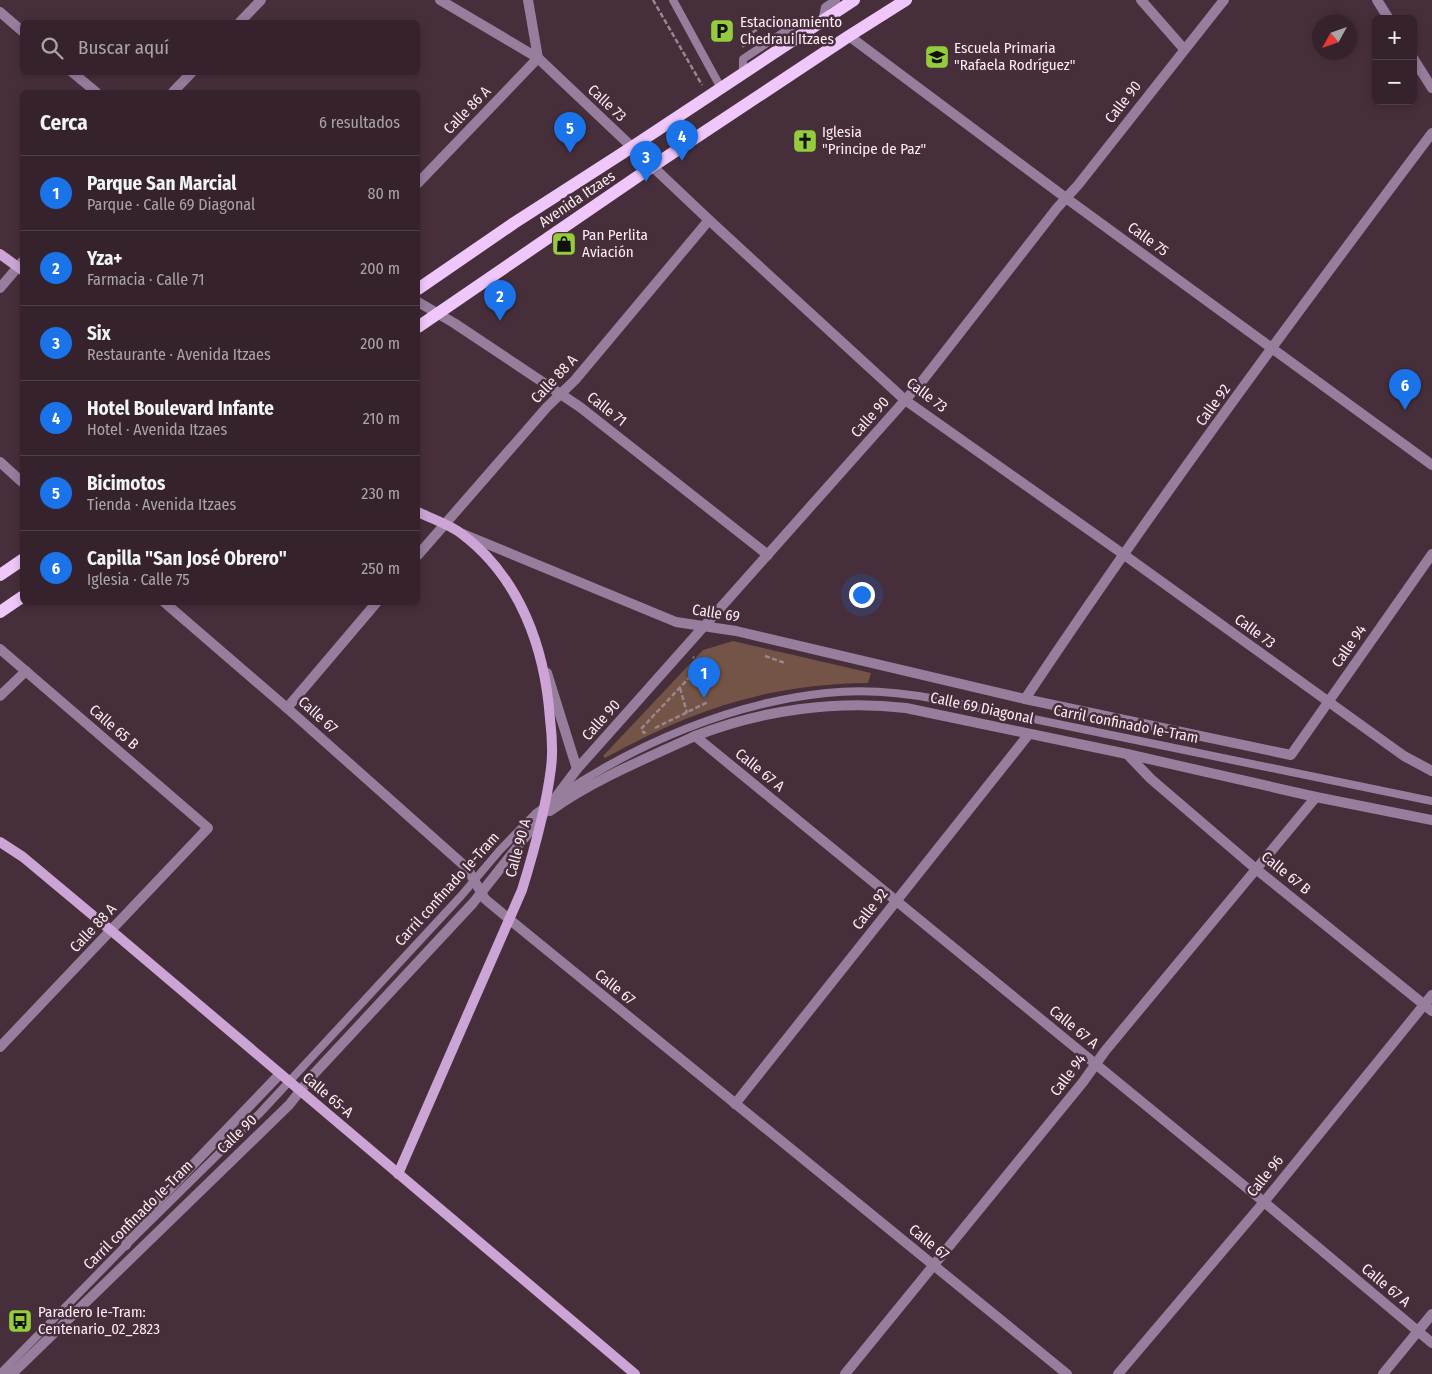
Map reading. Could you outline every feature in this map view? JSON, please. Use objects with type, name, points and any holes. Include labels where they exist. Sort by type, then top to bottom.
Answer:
[{"type":"main road","name":"Avenida Itzaes","points":[[420,288],[514,223],[854,0]]},
{"type":"main road","name":"Avenida Itzaes","points":[[420,326],[901,1]]},
{"type":"main road","points":[[0,254],[20,265]]},
{"type":"main road","name":"Calle 69","points":[[420,513],[460,532]]},
{"type":"main road","name":"Calle 90 A","points":[[398,1174],[524,882],[551,769],[549,698],[540,650],[532,627],[513,590],[480,549],[460,532]]},
{"type":"main road","points":[[0,575],[20,561]]},
{"type":"main road","points":[[0,612],[20,597]]},
{"type":"main road","name":"Calle 65-A","points":[[0,842],[23,857],[111,930],[635,1374]]},
{"type":"street","points":[[242,20],[261,0]]},
{"type":"street","name":"Calle 73","points":[[440,0],[538,58],[709,220],[905,400],[1404,756],[1432,771]]},
{"type":"street","points":[[528,0],[538,58]]},
{"type":"street","points":[[1142,0],[1184,49]]},
{"type":"street","name":"Calle 90","points":[[10,1374],[282,1111],[318,1068],[473,903],[483,895],[542,812],[554,800],[577,768],[924,380],[1224,0]]},
{"type":"street","points":[[1377,0],[1386,15]]},
{"type":"street","points":[[0,12],[20,29]]},
{"type":"street","name":"Calle 75","points":[[848,36],[1432,465]]},
{"type":"street","name":"Calle 86 A","points":[[420,181],[538,58]]},
{"type":"street","points":[[1414,60],[1432,88]]},
{"type":"street","points":[[76,75],[94,90]]},
{"type":"street","points":[[175,90],[189,75]]},
{"type":"street","name":"Calle 92","points":[[1025,699],[1123,554],[1271,348],[1432,133]]},
{"type":"street","name":"Calle 88 A","points":[[420,553],[547,407],[575,380],[709,220]]},
{"type":"street","points":[[0,288],[20,267]]},
{"type":"street","name":"Calle 71","points":[[420,303],[588,413],[768,555]]},
{"type":"street","points":[[0,462],[20,480]]},
{"type":"street","name":"Calle 69","points":[[460,532],[676,622],[705,625],[755,635],[1025,699],[1291,755]]},
{"type":"street","name":"Calle 94","points":[[1291,755],[1432,554]]},
{"type":"street","name":"Calle 67","points":[[167,605],[468,868],[483,895],[508,919],[1067,1374]]},
{"type":"street","points":[[287,708],[374,605]]},
{"type":"street","name":"Calle 65 B","points":[[0,649],[208,828]]},
{"type":"street","points":[[540,650],[577,768]]},
{"type":"street","points":[[0,696],[26,671]]},
{"type":"street","name":"Calle 69 Diagonal","points":[[542,812],[647,758],[723,725],[792,710],[857,704],[906,708],[1127,754],[1316,797],[1432,820]]},
{"type":"street","name":"Calle 92","points":[[736,1104],[1029,734]]},
{"type":"street","name":"Calle 67 A","points":[[695,736],[1264,1202],[1432,1343]]},
{"type":"street","name":"Calle 67 B","points":[[1127,754],[1151,779],[1256,869],[1428,1008]]},
{"type":"street","name":"Calle 94","points":[[846,1374],[1083,1082],[1105,1051],[1316,797]]},
{"type":"street","name":"Calle 88 A","points":[[0,1047],[208,828]]},
{"type":"street","name":"Calle 96","points":[[1118,1374],[1428,1008],[1432,995]]},
{"type":"street","name":"Calle 90","points":[[126,1245],[135,1224],[280,1074]]},
{"type":"street","points":[[1383,1374],[1432,1314]]},
{"type":"lane","points":[[673,0],[721,88]]},
{"type":"lane","points":[[818,24],[825,7],[836,0]]},
{"type":"lane","name":"Carril confinado Ie-Tram","points":[[554,800],[586,779],[680,731],[773,701],[815,694],[849,692],[918,696],[946,701],[1432,801]]},
{"type":"lane","name":"Carril confinado Ie-Tram","points":[[0,1374],[126,1245],[290,1082],[518,830],[542,812]]},
{"type":"path","points":[[653,0],[703,87]]},
{"type":"path","points":[[746,50],[740,41],[765,24],[771,34]]},
{"type":"path","points":[[692,656],[701,665],[641,729],[644,733],[708,702]]},
{"type":"path","points":[[765,656],[784,663]]},
{"type":"path","points":[[680,688],[687,713]]},
{"type":"shaded area","points":[[733,641],[871,673],[868,683],[797,688],[731,703],[668,726],[605,758],[603,756],[703,650]]},
{"type":"place","name":"Estacionamiento Chedraui Itzaes","points":[[722,31]]},
{"type":"place","name":"Escuela Primaria \"Rafaela Rodríguez\"","points":[[937,57]]},
{"type":"place","name":"Iglesia \"Principe de Paz\"","points":[[805,141]]},
{"type":"place","name":"Bicimotos","points":[[570,153]]},
{"type":"place","name":"Hotel Boulevard Infante","points":[[682,161]]},
{"type":"place","name":"Six","points":[[646,182]]},
{"type":"place","name":"Pan Perlita Aviación","points":[[564,244]]},
{"type":"place","name":"Yza+","points":[[500,321]]},
{"type":"place","name":"Capilla \"San José Obrero\"","points":[[1405,410]]},
{"type":"place","name":"Parque San Marcial","points":[[704,698]]},
{"type":"place","name":"Paradero Ie-Tram: Centenario_02_2823","points":[[20,1321]]}]
